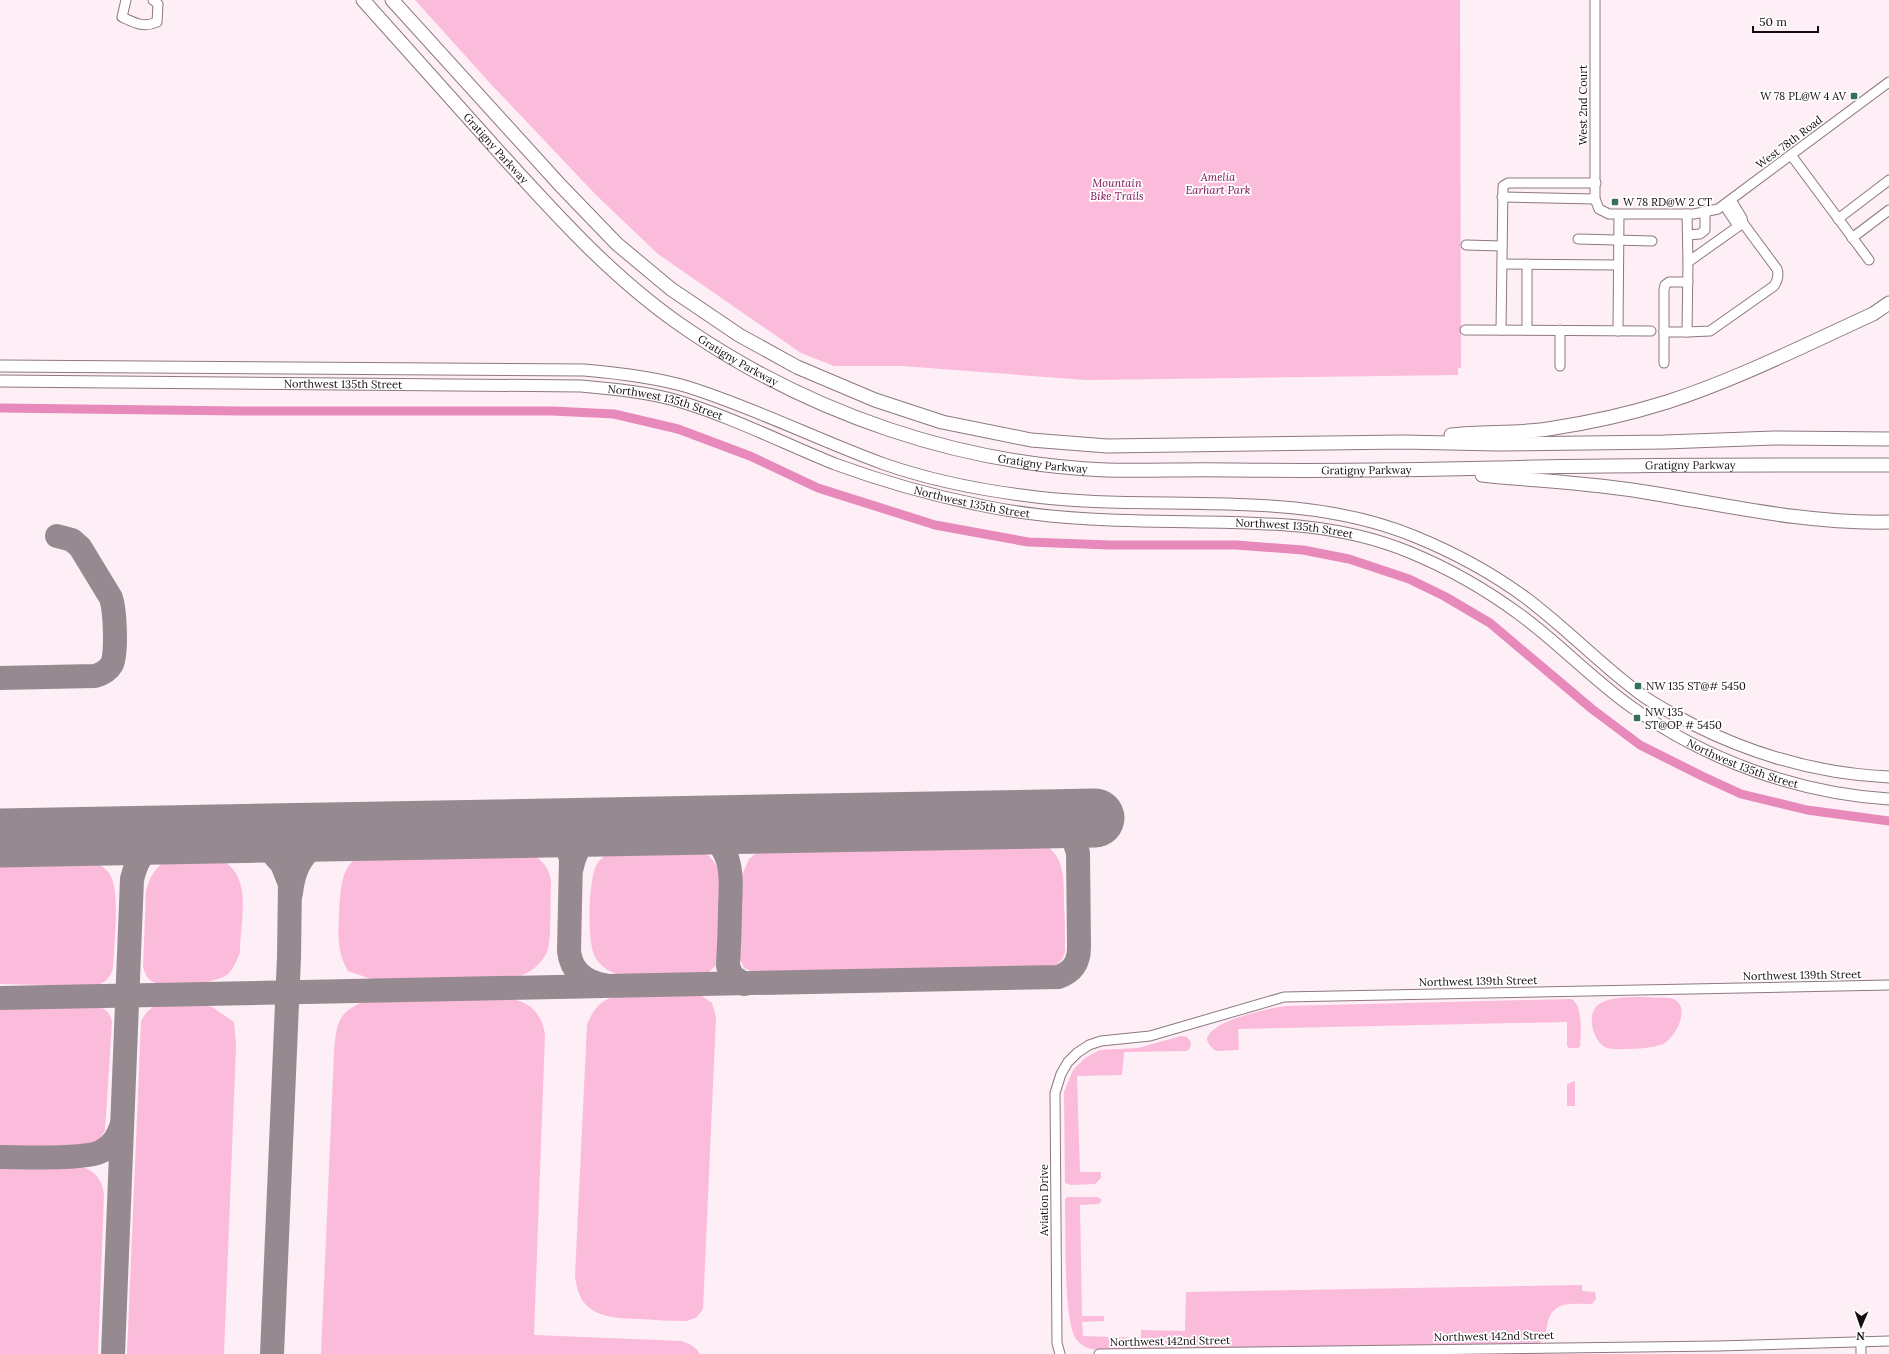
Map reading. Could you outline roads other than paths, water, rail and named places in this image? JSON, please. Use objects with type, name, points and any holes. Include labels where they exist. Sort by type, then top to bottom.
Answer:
[{"type":"highway","name":"Gratigny Parkway","points":[[363,0],[587,248],[638,292],[690,332],[760,374],[814,400],[881,427],[959,450],[1029,462],[1105,470],[1438,470],[1618,466],[1889,465]]},
{"type":"highway","name":"Gratigny Parkway","points":[[392,0],[617,244],[671,288],[739,335],[797,367],[875,400],[942,422],[1031,440],[1107,446],[1403,442],[1497,444],[1665,442],[1774,438],[1885,438]]},
{"type":"highway","points":[[1403,442],[1454,435],[1506,434],[1548,429],[1601,419],[1666,402],[1736,376],[1873,314],[1889,304]]},
{"type":"highway","points":[[1438,470],[1649,492],[1758,512],[1839,522],[1889,522]]},
{"type":"main road","name":"Northwest 135th Street","points":[[0,366],[372,367],[584,370],[625,374],[686,386],[888,465],[987,490],[1066,501],[1281,506],[1343,514],[1414,536],[1454,554],[1491,574],[1528,599],[1640,694],[1669,712],[1728,742],[1764,755],[1811,768],[1863,776],[1889,778]]},
{"type":"main road","points":[[372,367],[372,384]]},
{"type":"main road","name":"Northwest 135th Street","points":[[0,381],[581,386],[648,394],[678,401],[724,417],[836,464],[882,480],[986,507],[1064,518],[1288,524],[1346,533],[1372,539],[1407,551],[1446,569],[1484,590],[1521,615],[1631,706],[1660,726],[1722,758],[1769,776],[1808,787],[1865,797],[1889,799]]},
{"type":"street","points":[[126,0],[122,17],[135,24],[144,26],[157,22],[158,4],[153,0]]},
{"type":"street","name":"West 2nd Court","points":[[1595,0],[1595,199],[1599,209]]},
{"type":"street","name":"West 78th Road","points":[[1599,209],[1609,214],[1619,215],[1705,213],[1725,204],[1889,82]]},
{"type":"street","points":[[1790,155],[1869,260]]},
{"type":"street","points":[[1838,219],[1889,180]]},
{"type":"street","points":[[1572,182],[1573,198]]},
{"type":"street","points":[[1501,330],[1502,197],[1504,186],[1508,183],[1596,183]]},
{"type":"street","points":[[1502,197],[1595,199]]},
{"type":"street","points":[[1664,332],[1710,331],[1776,283],[1778,276],[1777,269],[1743,223],[1742,218],[1725,204]]},
{"type":"street","points":[[1852,238],[1889,210]]},
{"type":"street","points":[[1688,235],[1700,234],[1705,230],[1705,213]]},
{"type":"street","points":[[1687,332],[1688,214]]},
{"type":"street","points":[[1618,331],[1619,215]]},
{"type":"street","points":[[1688,262],[1743,223]]},
{"type":"street","points":[[1578,239],[1652,241]]},
{"type":"street","points":[[1466,245],[1502,246]]},
{"type":"street","points":[[1502,264],[1618,265]]},
{"type":"street","points":[[1527,330],[1528,264]]},
{"type":"street","points":[[1664,363],[1665,284],[1669,282],[1688,282]]},
{"type":"street","points":[[1465,330],[1650,331]]},
{"type":"street","points":[[1560,330],[1560,366]]},
{"type":"street","name":"Northwest 139th Street","points":[[1077,1053],[1089,1045],[1101,1041],[1150,1036],[1284,997],[1889,985]]},
{"type":"street","name":"Aviation Drive","points":[[1060,1354],[1057,1343],[1055,1093],[1061,1074],[1068,1062],[1077,1053]]},
{"type":"street","name":"Northwest 142nd Street","points":[[1099,1354],[1718,1346],[1889,1341]]},
{"type":"street","points":[[1861,1342],[1861,1354]]},
{"type":"waterway","points":[[0,408],[240,411],[552,411],[614,414],[678,429],[750,456],[818,488],[935,525],[1028,542],[1110,545],[1236,545],[1303,550],[1349,559],[1409,579],[1444,596],[1490,623],[1592,709],[1640,745],[1702,776],[1741,794],[1807,810],[1889,821]]},
{"type":"place","name":"W 78 PL@W 4 AV","points":[[1854,96]]},
{"type":"place","name":"W 78 RD@W 2 CT","points":[[1615,202]]},
{"type":"place","name":"NW 135 ST@# 5450","points":[[1638,686]]},
{"type":"place","name":"NW 135 ST@OP # 5450","points":[[1637,718]]},
{"type":"park label","name":"Amelia Earhart Park","points":[[1218,183]]},
{"type":"park label","name":"Mountain Bike Trails","points":[[1117,189]]}]
